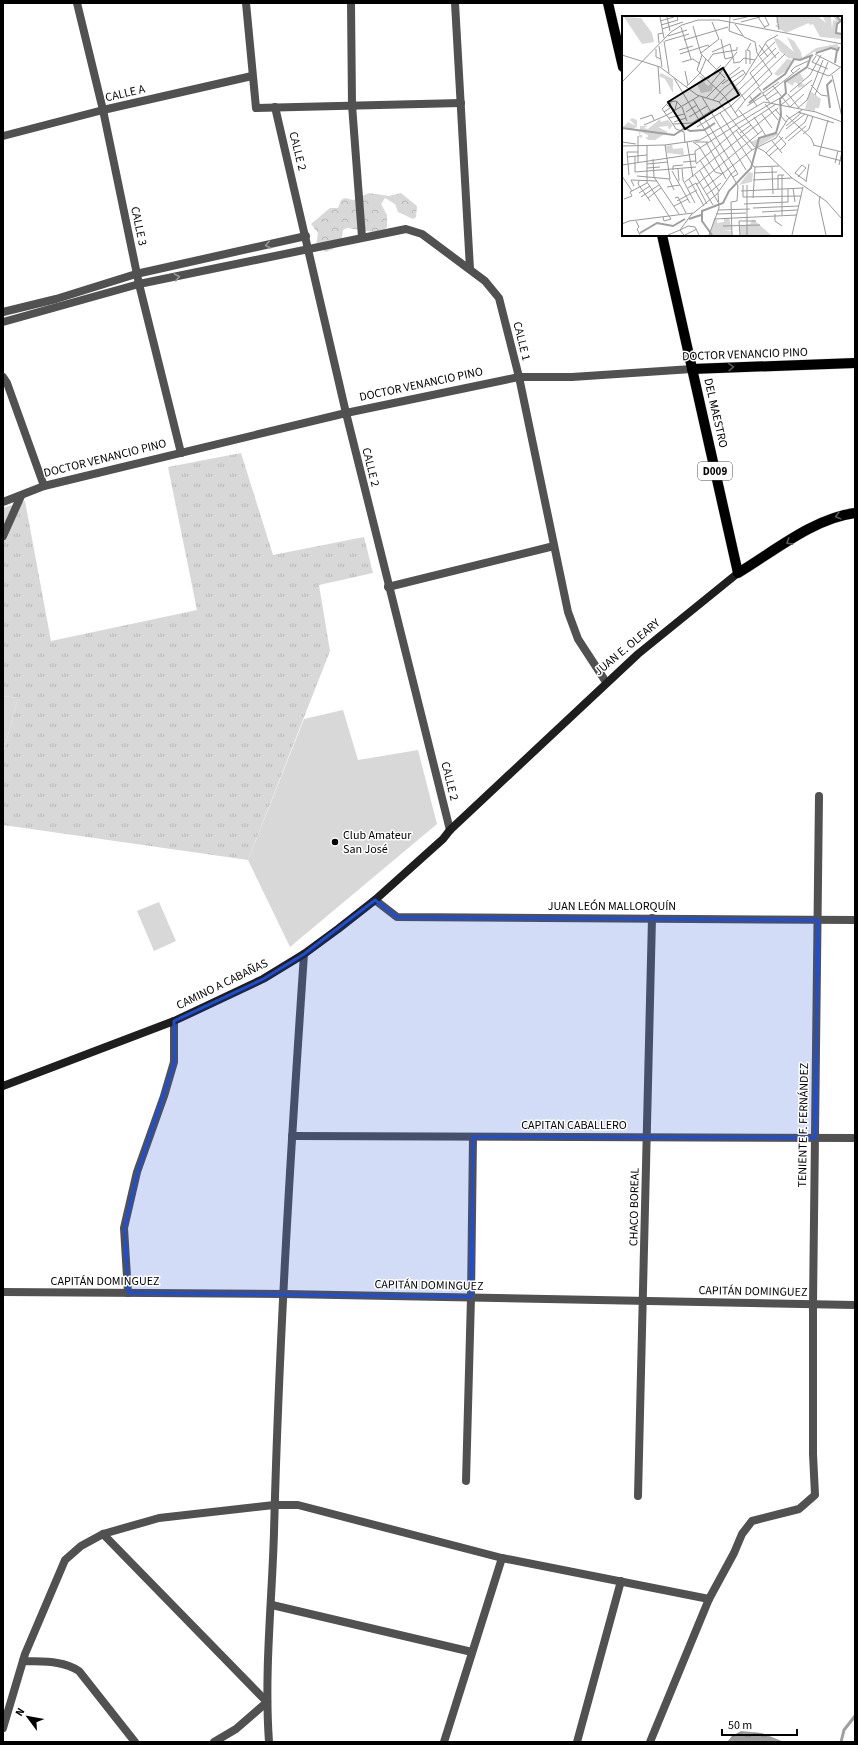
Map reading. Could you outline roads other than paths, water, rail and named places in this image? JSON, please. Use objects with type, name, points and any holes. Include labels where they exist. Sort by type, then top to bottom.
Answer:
[{"type":"main road","points":[[608,3],[622,63]]},
{"type":"main road","name":"DEL MAESTRO","points":[[662,236],[738,573]]},
{"type":"main road","name":"DOCTOR VENANCIO PINO","points":[[692,369],[855,363]]},
{"type":"main road","name":"JUAN E. OLEARY","points":[[738,573],[822,522],[838,516],[855,513]]},
{"type":"street","name":"CALLE 3","points":[[77,3],[103,110],[136,274],[181,453]]},
{"type":"street","points":[[246,3],[256,108],[461,103]]},
{"type":"street","points":[[351,3],[352,106],[362,237]]},
{"type":"street","points":[[455,3],[470,269]]},
{"type":"street","name":"CALLE A","points":[[3,136],[103,110],[252,76]]},
{"type":"street","name":"CALLE 2","points":[[276,108],[310,250],[346,413],[388,587],[450,830]]},
{"type":"street","name":"CALLE 1","points":[[3,322],[139,284],[310,250],[362,237],[406,229],[422,234],[485,281],[499,298],[518,377],[568,612],[578,639],[606,682]]},
{"type":"street","points":[[3,312],[56,299],[136,274],[306,236]]},
{"type":"street","name":"DOCTOR VENANCIO PINO","points":[[3,502],[44,486],[346,413],[518,377],[572,377],[692,369]]},
{"type":"street","points":[[3,377],[7,383],[44,486]]},
{"type":"street","points":[[3,536],[21,496]]},
{"type":"street","points":[[388,587],[554,546]]},
{"type":"street","name":"JUAN E. OLEARY","points":[[443,839],[450,830],[606,682],[638,654],[738,573]]},
{"type":"street","name":"TENIENTE F. FERNÁNDEZ","points":[[709,1599],[734,1553],[742,1534],[752,1521],[799,1509],[815,1495],[813,1454],[813,1304],[819,796]]},
{"type":"street","name":"CAMINO A CABAÑAS","points":[[3,1086],[174,1020],[263,979],[304,954],[375,900],[443,839]]},
{"type":"street","name":"JUAN LEÓN MALLORQUÍN","points":[[375,900],[397,917],[855,920]]},
{"type":"street","name":"CHACO BOREAL","points":[[638,1496],[648,1138],[652,918]]},
{"type":"street","points":[[268,1742],[267,1702],[272,1605],[274,1505],[292,1136],[304,954]]},
{"type":"street","points":[[128,1293],[124,1228],[137,1172],[164,1096],[174,1062],[174,1020]]},
{"type":"street","name":"CAPITAN CABALLERO","points":[[292,1136],[855,1138]]},
{"type":"street","points":[[466,1481],[471,1297],[473,1137]]},
{"type":"street","name":"CAPITÁN DOMINGUEZ","points":[[3,1292],[284,1294],[855,1305]]},
{"type":"street","points":[[3,1728],[23,1661],[65,1560],[81,1546],[102,1534],[159,1518],[274,1505],[298,1506],[502,1558],[709,1599],[650,1742]]},
{"type":"street","points":[[102,1534],[267,1702]]},
{"type":"street","points":[[444,1742],[502,1558]]},
{"type":"street","points":[[577,1742],[621,1582]]},
{"type":"street","points":[[272,1605],[472,1652]]},
{"type":"street","points":[[23,1661],[54,1662],[69,1665],[79,1671],[135,1742]]},
{"type":"street","points":[[214,1742],[236,1729],[267,1702]]},
{"type":"water","points":[[741,1731],[762,1733],[784,1742],[727,1742],[732,1736]]},
{"type":"waterway","points":[[841,1742],[844,1730],[855,1716]]},
{"type":"place","name":"Club Amateur San José","points":[[335,842]]}]
